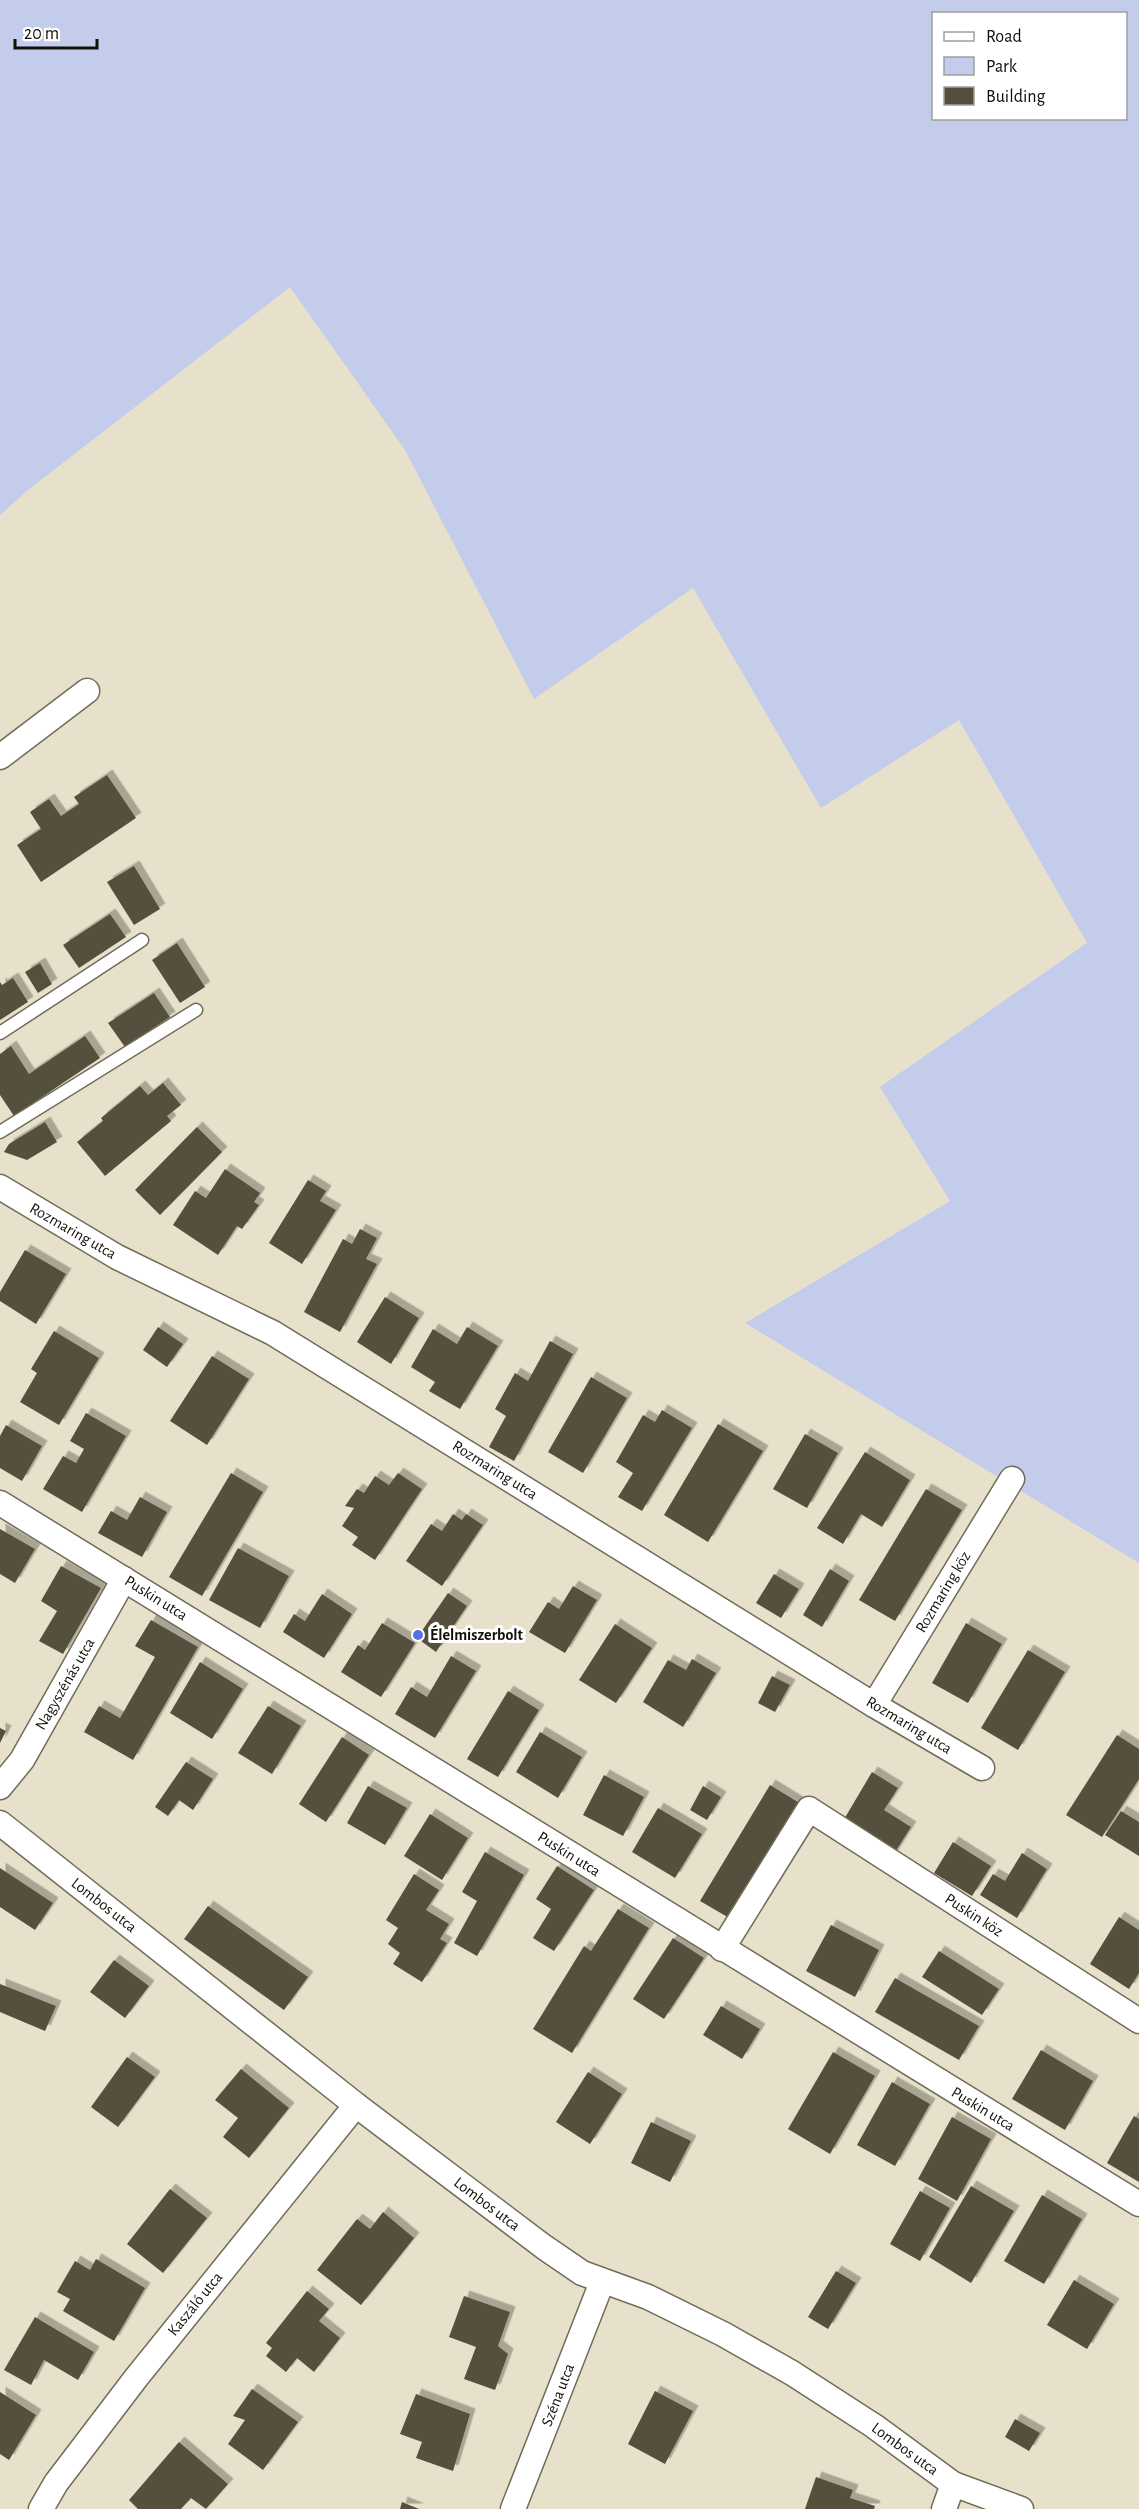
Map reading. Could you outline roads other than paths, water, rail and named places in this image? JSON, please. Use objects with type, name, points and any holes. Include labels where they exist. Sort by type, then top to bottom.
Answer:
[{"type":"street","points":[[0,757],[87,691]]},
{"type":"street","name":"Rozmaring utca","points":[[0,1187],[117,1257],[273,1333],[874,1705],[982,1768]]},
{"type":"street","name":"Rozmaring köz","points":[[874,1705],[1012,1479]]},
{"type":"street","name":"Puskin utca","points":[[0,1503],[1139,2204]]},
{"type":"street","name":"Nagyszénás utca","points":[[0,1786],[22,1760],[124,1579]]},
{"type":"street","name":"Puskin köz","points":[[722,1949],[809,1809],[1139,2021]]},
{"type":"street","name":"Lombos utca","points":[[0,1823],[356,2104],[544,2247],[582,2273],[648,2297],[723,2334],[792,2373],[874,2426],[953,2484],[1021,2509]]},
{"type":"street","name":"Kaszáló utca","points":[[41,2509],[56,2483],[135,2378],[356,2104]]},
{"type":"street","name":"Széna utca","points":[[513,2509],[603,2282]]},
{"type":"street","points":[[944,2509],[953,2484]]},
{"type":"lane","points":[[0,1033],[142,940]]},
{"type":"lane","points":[[0,1132],[196,1010]]},
{"type":"place","name":"Élelmiszerbolt","points":[[418,1635]]}]
